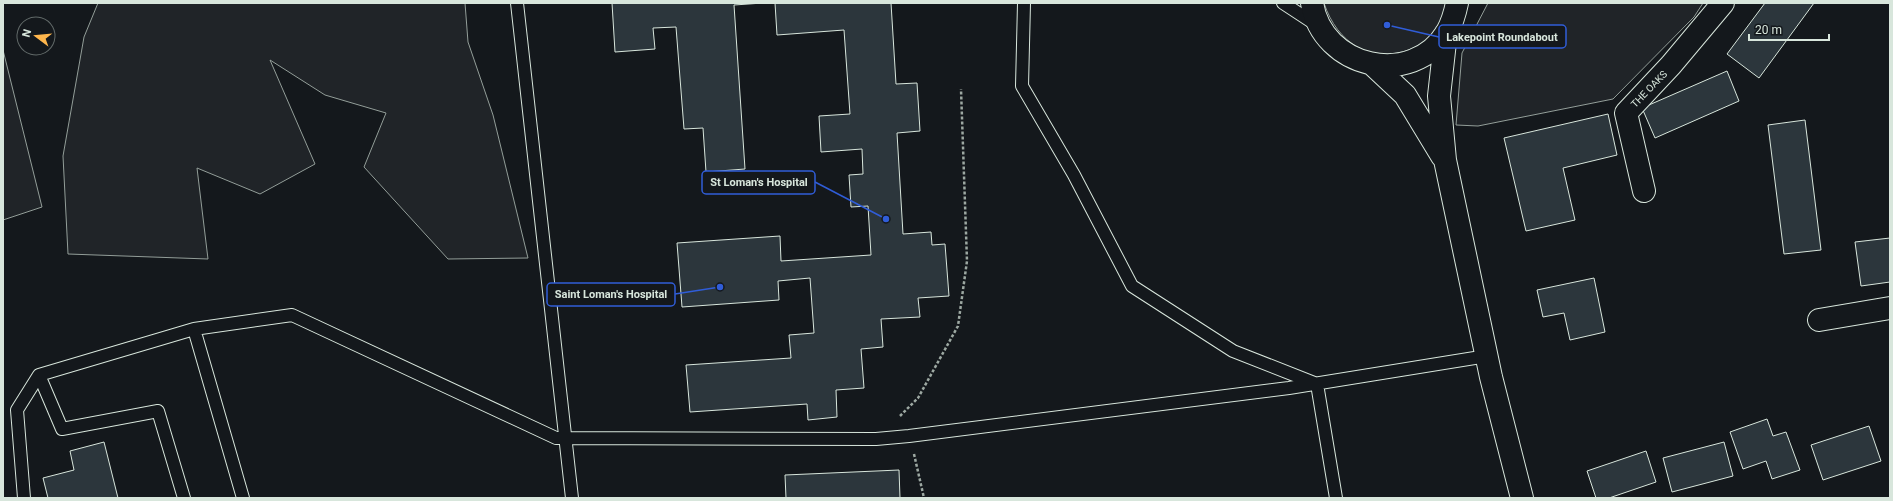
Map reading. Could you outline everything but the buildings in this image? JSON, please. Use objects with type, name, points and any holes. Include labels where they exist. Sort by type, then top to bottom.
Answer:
[{"type":"street","points":[[1312,3],[1313,11],[1320,28],[1330,42],[1342,52],[1357,60],[1373,65],[1390,66],[1422,56],[1435,46],[1446,33],[1454,18],[1457,3]]},
{"type":"street","name":"THE OAKS","points":[[1644,191],[1626,113],[1671,65],[1723,3]]},
{"type":"street","points":[[1446,33],[1438,96],[1445,160],[1487,356],[1522,498]]},
{"type":"street","points":[[1373,65],[1405,95],[1445,160]]},
{"type":"street","points":[[1819,320],[1890,308]]},
{"type":"lane","points":[[517,3],[564,438],[572,498]]},
{"type":"lane","points":[[1024,3],[1022,86],[1074,175],[1132,286],[1233,350],[1317,384]]},
{"type":"lane","points":[[1283,3],[1320,28]]},
{"type":"lane","points":[[24,498],[17,410],[40,375],[194,329],[292,315],[556,438],[876,439],[1317,384],[1487,356]]},
{"type":"lane","points":[[194,329],[243,498]]},
{"type":"lane","points":[[40,375],[62,429],[158,411],[184,498]]},
{"type":"lane","points":[[1317,384],[1336,498]]},
{"type":"path","points":[[876,439],[918,398],[958,326],[967,261],[961,89]]},
{"type":"path","points":[[909,436],[924,498]]},
{"type":"shaded area","points":[[98,3],[465,3],[468,42],[493,115],[528,258],[448,259],[364,167],[386,113],[325,95],[270,60],[315,164],[260,194],[197,168],[208,259],[68,254],[63,156],[84,37]]},
{"type":"shaded area","points":[[1324,3],[1448,3],[1438,28],[1434,34],[1422,44],[1396,53],[1382,54],[1369,52],[1357,47],[1347,39],[1337,29]]},
{"type":"shaded area","points":[[1488,3],[1703,3],[1694,17],[1613,99],[1478,126],[1456,125],[1462,53]]},
{"type":"shaded area","points":[[3,50],[42,207],[3,220]]},
{"type":"place","name":"Lakepoint Roundabout","points":[[1387,25]]},
{"type":"place","name":"St Loman's Hospital","points":[[886,219]]},
{"type":"place","name":"Saint Loman's Hospital","points":[[720,287]]}]
